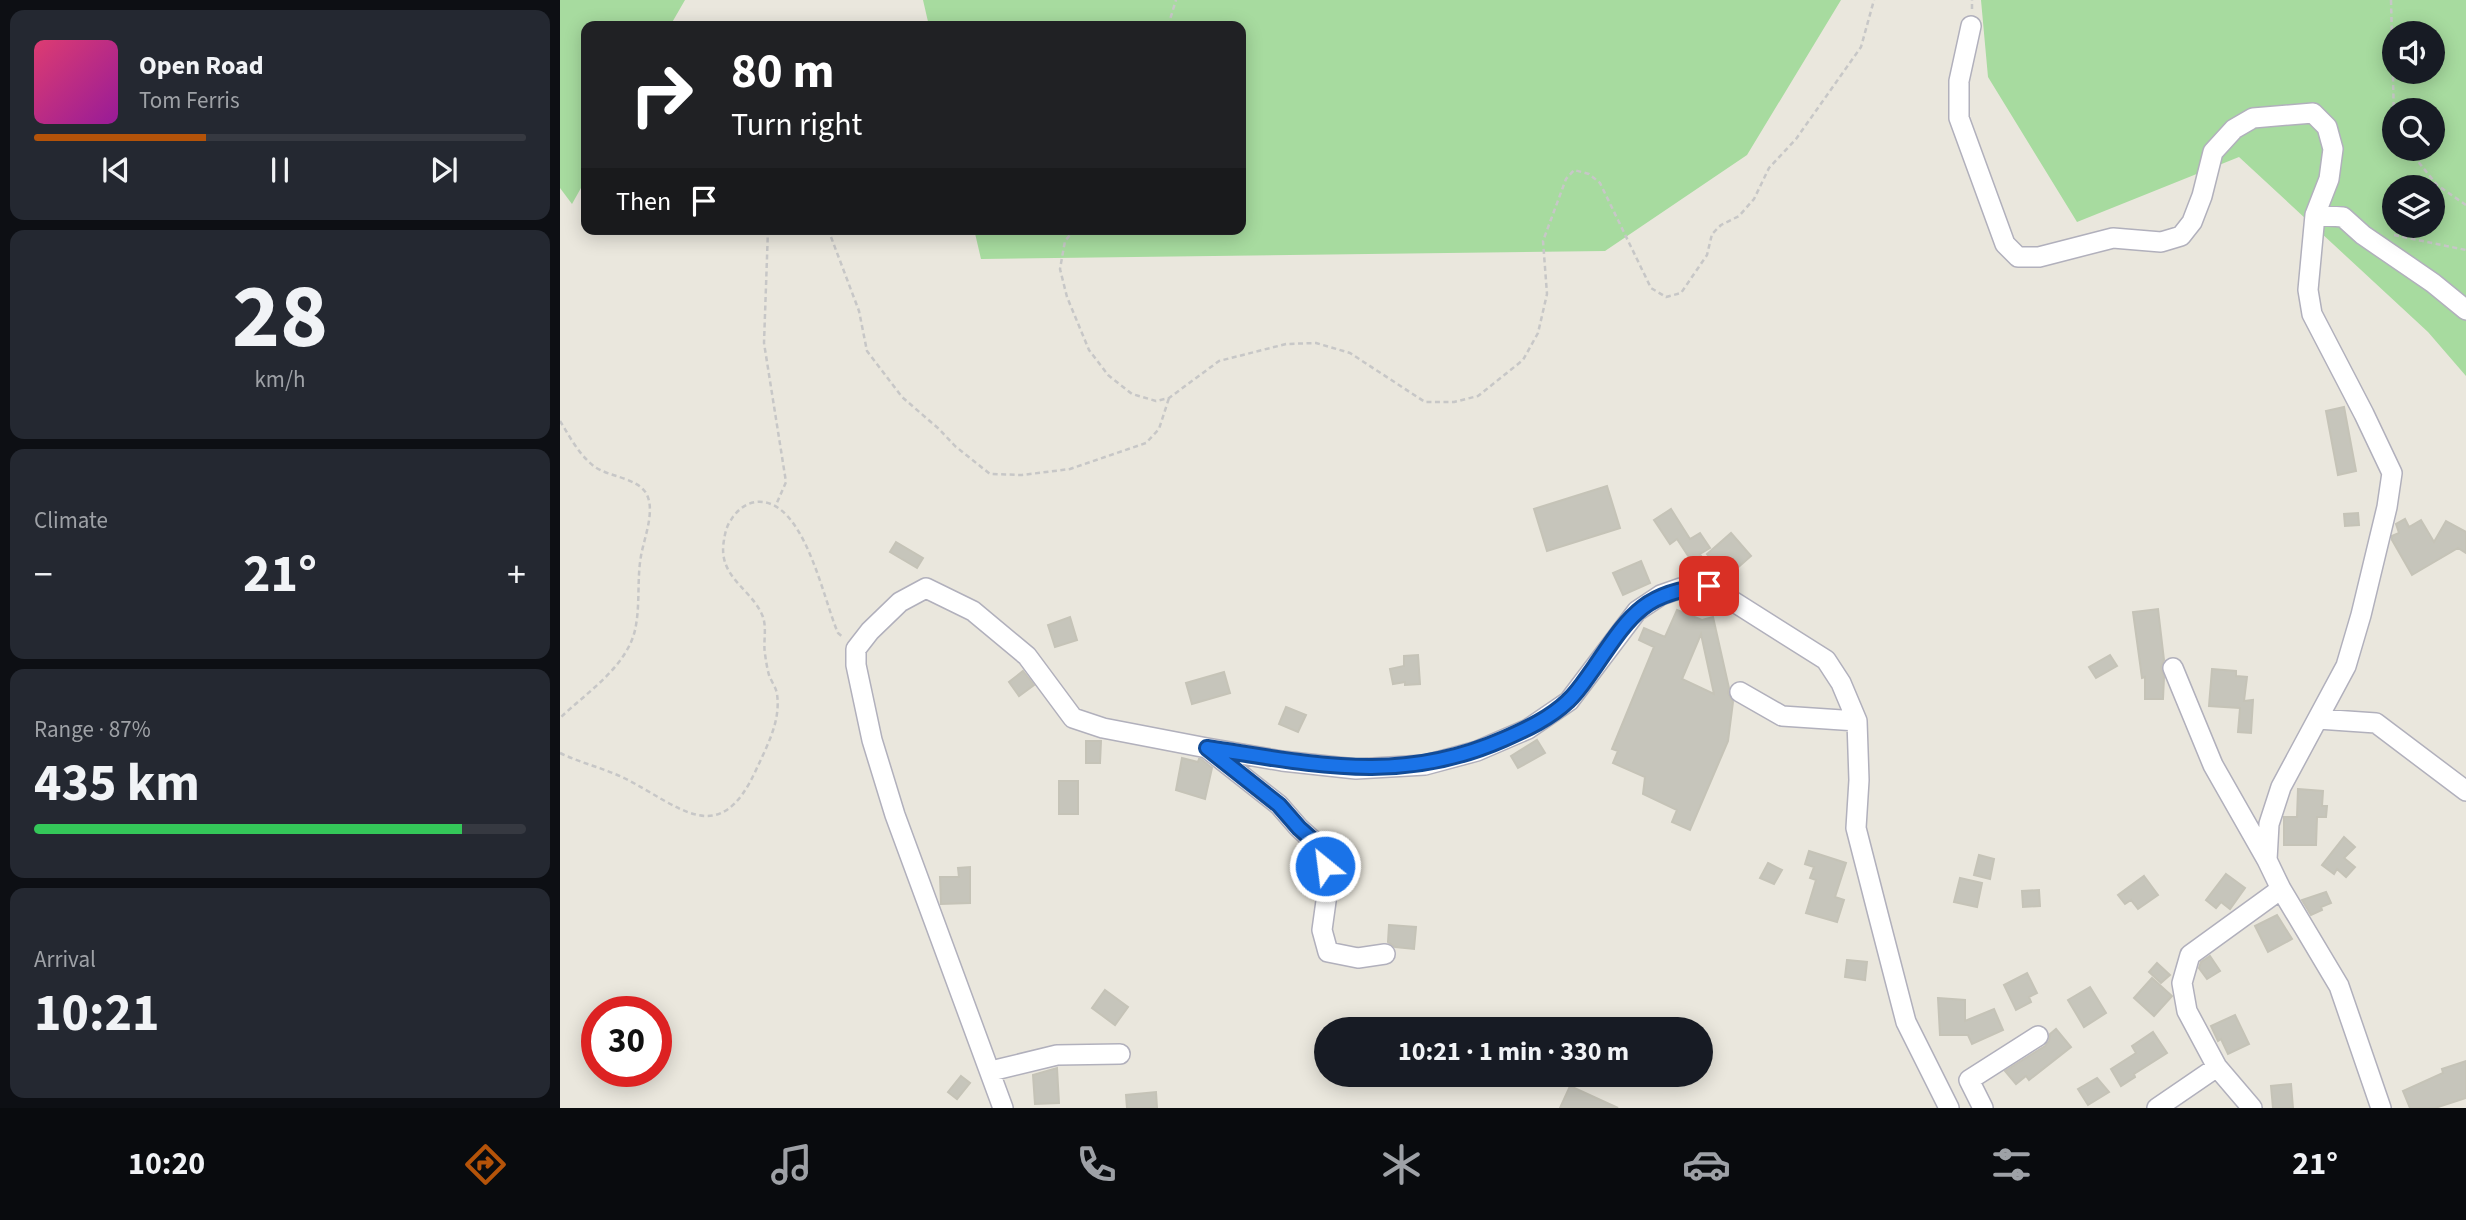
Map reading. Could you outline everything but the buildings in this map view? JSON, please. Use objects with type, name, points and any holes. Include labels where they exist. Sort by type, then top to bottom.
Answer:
[{"type":"street","points":[[1971,26],[1959,81],[1959,118],[2006,244],[2018,257],[2039,257],[2113,237],[2161,242],[2181,236],[2192,222],[2199,205],[2213,152],[2234,129],[2253,118],[2312,113],[2327,127],[2333,149],[2329,179],[2315,215],[2308,290],[2312,314],[2392,473],[2388,507],[2346,666],[2281,787],[2269,824],[2267,860]]},
{"type":"street","points":[[2315,215],[2343,217],[2466,310]]},
{"type":"street","points":[[1003,1108],[895,815],[872,740],[856,665],[856,649],[870,631],[900,602],[926,588],[973,611],[1027,656],[1073,718],[1103,728],[1207,748],[1282,761],[1356,769],[1425,765],[1477,751],[1528,729],[1569,701],[1637,611],[1661,595],[1681,588],[1709,586],[1826,660],[1841,683],[1857,721],[1859,780],[1856,828],[1906,1023],[1949,1108]]},
{"type":"street","points":[[2174,668],[2213,765],[2281,889],[2339,986],[2381,1108]]},
{"type":"street","points":[[1740,692],[1782,716],[1857,721]]},
{"type":"street","points":[[2318,719],[2376,723],[2466,791]]},
{"type":"street","points":[[1207,748],[1279,805],[1318,845],[1325,866],[1327,894],[1321,930],[1328,952],[1358,958],[1385,954]]},
{"type":"street","points":[[2252,1108],[2217,1067],[2187,1011],[2182,983],[2190,955],[2281,889]]},
{"type":"street","points":[[1983,1108],[1969,1080],[2039,1036]]},
{"type":"street","points":[[990,1071],[1057,1055],[1120,1054]]},
{"type":"street","points":[[2157,1108],[2217,1067]]},
{"type":"path","points":[[1170,21],[1176,0]]},
{"type":"path","points":[[1070,235],[1065,241],[1060,269],[1067,296],[1089,351],[1108,375],[1132,394],[1156,401],[1169,398],[1219,361],[1286,344],[1316,343],[1350,353],[1425,402],[1454,402],[1478,396],[1523,360],[1538,333],[1547,294],[1543,241],[1566,179],[1574,170],[1589,174],[1600,183],[1651,288],[1666,297],[1681,293],[1707,255],[1712,234],[1721,225],[1739,216],[1754,200],[1769,168],[1796,139],[1861,47],[1874,0]]},
{"type":"path","points":[[2391,0],[2393,98]]},
{"type":"path","points":[[2418,161],[2437,185],[2466,205]]},
{"type":"path","points":[[768,235],[764,343],[786,482],[776,505]]},
{"type":"path","points":[[830,235],[859,311],[867,351],[902,397],[990,474],[1022,475],[1070,469],[1146,443],[1159,429],[1169,398]]},
{"type":"path","points":[[2408,238],[2466,250]]},
{"type":"path","points":[[560,421],[579,452],[597,468],[639,485],[650,500],[640,560],[636,626],[631,641],[620,660],[603,679],[560,718]]},
{"type":"path","points":[[560,753],[606,769],[675,808],[695,816],[711,817],[727,811],[737,802],[751,781],[773,732],[777,709],[777,692],[768,673],[766,630],[762,615],[727,568],[723,545],[730,521],[739,510],[752,502],[776,505],[791,518],[802,538],[838,633],[856,649]]},
{"type":"green space","points":[[560,0],[685,0],[673,21],[581,21],[581,188],[572,204],[560,188]]},
{"type":"green space","points":[[923,0],[1841,0],[1747,155],[1605,251],[981,259],[975,235],[1246,235],[1246,21],[928,21]]},
{"type":"green space","points":[[1981,0],[2466,0],[2466,376],[2428,332],[2239,157],[2077,222],[1988,77]]},
{"type":"route","points":[[1325,866],[1318,845],[1279,805],[1207,748],[1282,761],[1356,769],[1425,765],[1477,751],[1528,729],[1569,701],[1637,611],[1661,595],[1681,588],[1709,586]]}]
